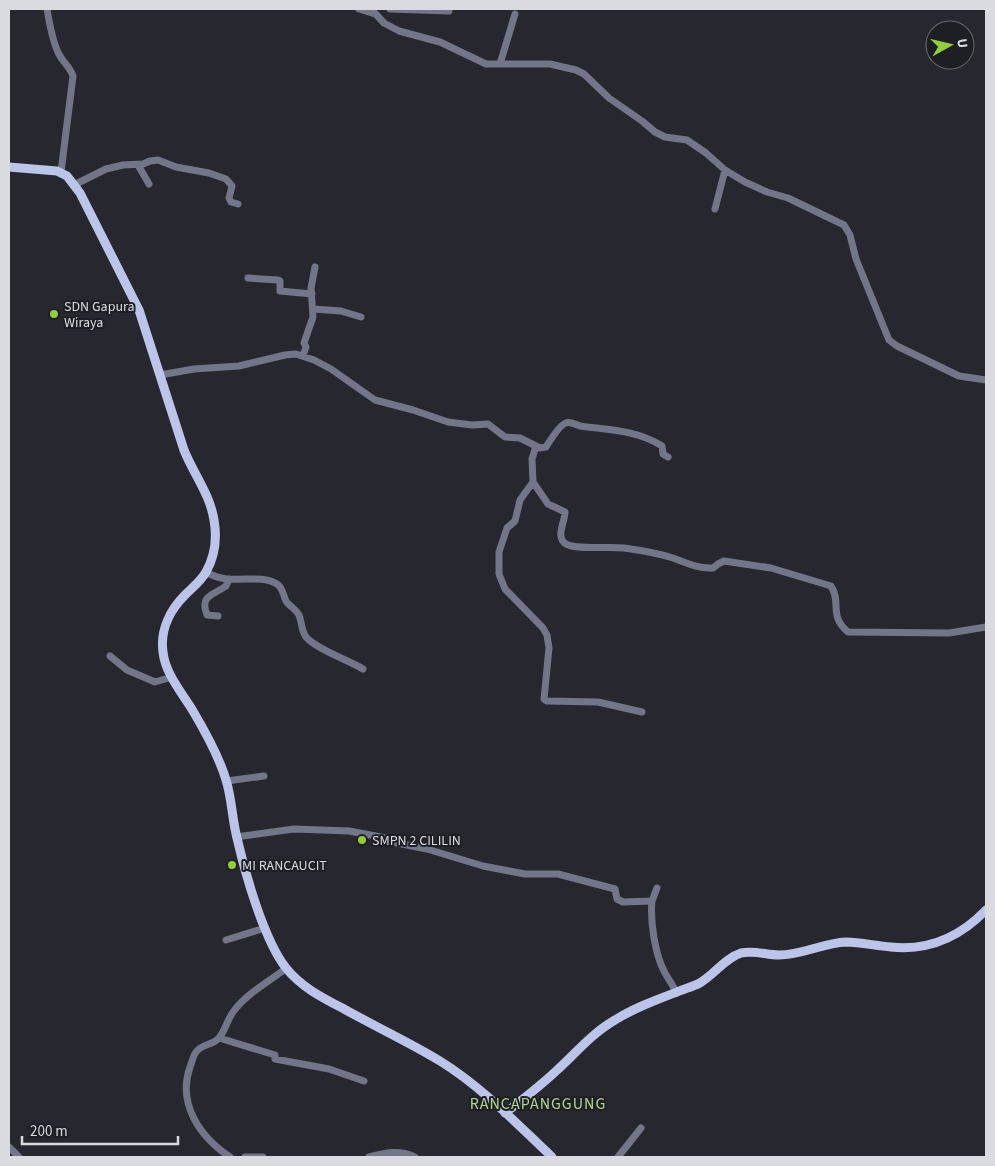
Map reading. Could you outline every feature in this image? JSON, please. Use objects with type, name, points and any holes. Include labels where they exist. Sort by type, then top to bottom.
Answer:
[{"type":"main road","points":[[9,167],[46,169],[61,172],[74,185],[130,291],[147,332],[184,450],[190,465],[200,481],[213,513],[215,545],[213,555],[206,572],[199,582],[183,597],[166,623],[162,632],[164,660],[172,677],[198,719],[227,781],[236,837],[265,928],[286,968],[314,993],[406,1042],[462,1075],[478,1087],[552,1157]]},
{"type":"main road","points":[[505,1113],[555,1073],[605,1026],[624,1015],[703,981],[734,957],[741,954],[755,952],[776,955],[788,954],[844,942],[894,948],[921,946],[958,934],[970,926],[986,910]]},
{"type":"street","points":[[48,9],[48,21],[57,50],[71,69],[73,76],[61,172]]},
{"type":"street","points":[[359,9],[373,11],[384,22],[405,34],[440,42],[486,64],[550,64],[576,70],[584,74],[609,98],[655,132],[686,140],[706,152],[725,170],[757,188],[788,198],[844,225],[849,231],[856,259],[890,340],[897,346],[959,376],[986,380]]},
{"type":"street","points":[[390,9],[449,11]]},
{"type":"street","points":[[500,64],[515,14]]},
{"type":"street","points":[[74,185],[109,168],[138,165],[158,160],[176,167],[202,171],[226,180],[232,186],[230,202],[238,204]]},
{"type":"street","points":[[138,165],[149,184]]},
{"type":"street","points":[[715,208],[725,170]]},
{"type":"street","points":[[303,356],[306,347],[304,343],[310,328],[313,309],[311,283],[315,267]]},
{"type":"street","points":[[248,278],[278,280],[280,281],[280,291],[312,294]]},
{"type":"street","points":[[313,309],[341,311],[361,317]]},
{"type":"street","points":[[160,375],[239,366],[291,354],[303,356],[331,369],[375,400],[448,422],[472,425],[488,424],[505,437],[520,438],[545,448],[562,426],[569,423],[639,434],[662,446],[663,454],[668,458]]},
{"type":"street","points":[[536,446],[532,459],[533,482],[548,504],[564,512],[560,533],[565,544],[572,546],[624,548],[708,569],[724,562],[771,568],[831,586],[834,592],[836,617],[840,625],[848,632],[949,633],[986,627]]},
{"type":"street","points":[[533,482],[520,500],[515,521],[507,528],[499,552],[499,566],[501,582],[505,589],[543,628],[547,635],[549,648],[544,699],[547,701],[598,702],[642,712]]},
{"type":"street","points":[[206,572],[215,578],[248,579],[276,584],[282,590],[288,603],[299,615],[302,630],[307,638],[329,652],[363,669]]},
{"type":"street","points":[[218,616],[207,615],[206,600],[214,592],[224,587],[228,579]]},
{"type":"street","points":[[110,656],[122,666],[155,682],[172,677]]},
{"type":"street","points":[[227,781],[264,776]]},
{"type":"street","points":[[236,837],[294,829],[363,833],[502,870],[525,874],[558,874],[614,890],[616,899],[621,902],[652,901]]},
{"type":"street","points":[[657,888],[651,910],[654,942],[663,970],[676,992]]},
{"type":"street","points":[[226,940],[265,928]]},
{"type":"street","points":[[230,1157],[204,1133],[190,1112],[187,1100],[188,1073],[196,1052],[204,1045],[219,1038],[228,1019],[241,1003],[286,968]]},
{"type":"street","points":[[219,1038],[275,1055],[275,1059],[329,1069],[364,1081]]},
{"type":"street","points":[[618,1157],[641,1128]]},
{"type":"street","points":[[9,1148],[19,1157]]},
{"type":"street","points":[[369,1157],[395,1152],[405,1153],[414,1157]]},
{"type":"street","points":[[245,1157],[262,1157]]},
{"type":"place","name":"SDN Gapura Wiraya","points":[[54,314]]},
{"type":"place","name":"SMPN 2 CILILIN","points":[[362,840]]},
{"type":"place","name":"MI RANCAUCIT","points":[[232,865]]},
{"type":"district","name":"RANCAPANGGUNG","points":[[538,1103]]}]
